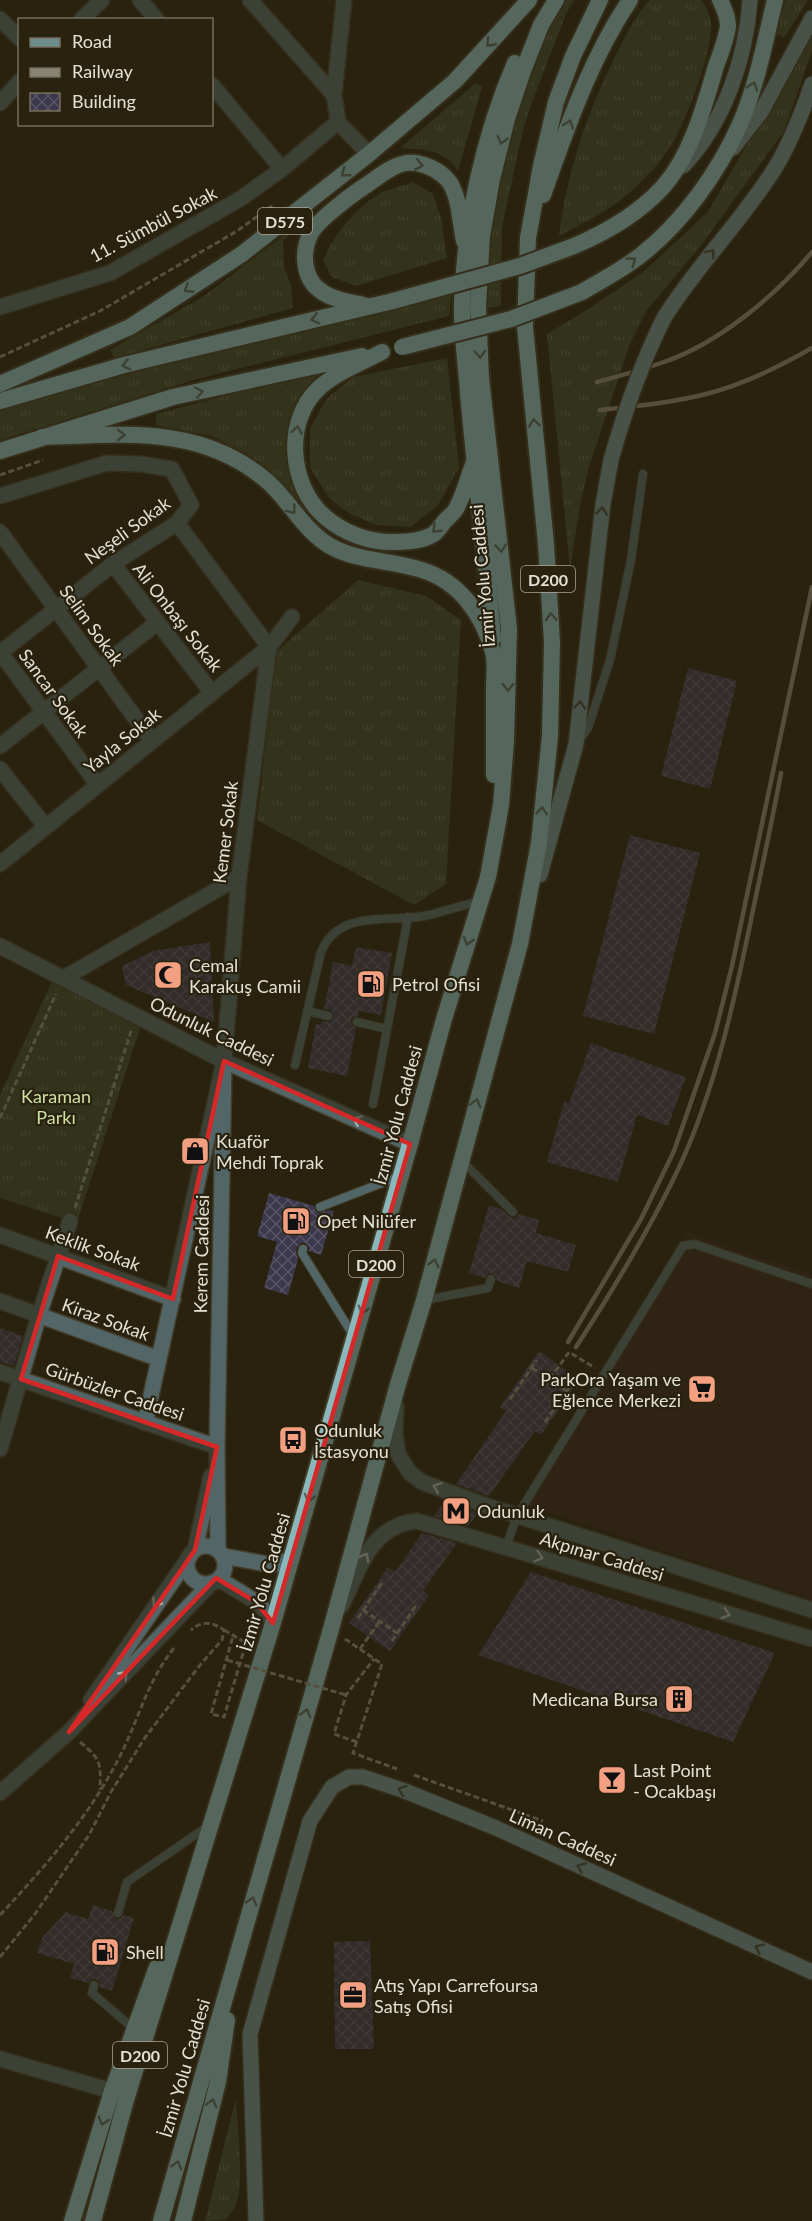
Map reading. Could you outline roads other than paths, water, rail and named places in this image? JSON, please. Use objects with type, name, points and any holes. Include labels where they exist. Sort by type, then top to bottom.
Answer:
[{"type":"highway","name":"D575","points":[[0,384],[130,327],[242,254],[369,154],[455,81],[529,0]]},
{"type":"highway","points":[[494,845],[494,654],[488,575],[474,461],[462,304],[466,253],[477,189],[492,127],[505,86],[542,0]]},
{"type":"highway","name":"İzmir Yolu Caddesi","points":[[93,2221],[126,2100],[273,1623],[444,1019],[480,901],[494,845],[501,805],[506,741],[509,629],[481,378],[478,306],[482,236],[492,179],[522,71],[541,25],[556,0]]},
{"type":"highway","name":"İzmir Yolu Caddesi","points":[[161,2221],[331,1629],[398,1384],[424,1300],[520,944],[539,843],[550,736],[552,642],[546,544],[525,327],[528,238],[556,102],[573,56],[600,0]]},
{"type":"highway","points":[[528,238],[581,93],[602,49],[630,0]]},
{"type":"highway","points":[[0,401],[124,365],[393,301],[520,266],[604,234],[644,205],[663,186],[682,158],[694,131],[725,39],[728,24],[720,0]]},
{"type":"highway","points":[[0,451],[42,436],[173,397],[382,352],[511,319],[582,292],[614,274],[641,255],[664,234],[694,201],[724,154],[740,124],[757,73],[775,0]]},
{"type":"highway","points":[[368,306],[332,297],[320,291],[311,282],[304,259],[311,232],[349,196],[392,168],[416,163],[439,172],[449,182],[455,196],[466,253]]},
{"type":"highway","points":[[382,352],[333,378],[317,390],[299,419],[295,438],[299,473],[313,503],[323,515],[340,527],[370,540],[387,542],[422,539],[435,533],[455,511],[474,461]]},
{"type":"highway","points":[[42,436],[142,434],[194,442],[225,453],[270,483],[302,522],[330,546],[349,554],[418,568],[435,574],[451,585],[466,598],[478,614],[494,654]]},
{"type":"highway","points":[[72,2221],[112,2091],[148,1988],[191,1889]]},
{"type":"highway","points":[[183,2221],[218,2082],[236,1957]]},
{"type":"highway","points":[[188,2201],[195,2221]]},
{"type":"main road","points":[[663,186],[689,160],[710,131],[724,105],[736,73],[750,0]]},
{"type":"main road","points":[[694,201],[761,112],[812,18]]},
{"type":"main road","points":[[520,944],[576,744],[603,504],[611,460],[632,388],[645,355],[680,292],[774,170],[792,137],[812,84]]},
{"type":"main road","name":"Liman Caddesi","points":[[256,2221],[250,2034],[310,1821],[333,1787],[349,1777],[363,1777],[405,1791],[496,1828],[812,1972]]},
{"type":"street","points":[[83,18],[102,0]]},
{"type":"street","points":[[140,0],[155,18]]},
{"type":"street","points":[[250,0],[334,95]]},
{"type":"street","points":[[344,0],[334,95],[338,122],[369,154]]},
{"type":"street","points":[[0,19],[18,37]]},
{"type":"street","points":[[0,103],[18,83]]},
{"type":"street","points":[[213,86],[282,169]]},
{"type":"street","name":"11. Sümbül Sokak","points":[[0,307],[110,273],[240,199],[282,169],[338,122]]},
{"type":"street","name":"Neşeli Sokak","points":[[0,496],[107,463],[140,464],[172,469],[191,505],[177,523],[112,564],[0,653]]},
{"type":"street","points":[[177,523],[269,647]]},
{"type":"street","name":"Selim Sokak","points":[[0,532],[152,741]]},
{"type":"street","name":"Ali Onbaşı Sokak","points":[[112,564],[212,693]]},
{"type":"street","name":"Kemer Sokak","points":[[224,1061],[239,877],[269,647],[292,616]]},
{"type":"street","points":[[0,746],[158,622]]},
{"type":"street","name":"Yayla Sokak","points":[[0,864],[269,647]]},
{"type":"street","name":"Sancar Sokak","points":[[0,653],[98,785]]},
{"type":"street","points":[[0,769],[46,826]]},
{"type":"street","points":[[64,978],[239,877]]},
{"type":"street","name":"Odunluk Caddesi","points":[[0,946],[224,1061],[410,1144]]},
{"type":"street","points":[[145,1423],[224,1061]]},
{"type":"street","name":"Kerem Caddesi","points":[[0,1793],[69,1732],[224,1573],[225,1564],[221,1553],[217,1447],[224,1061]]},
{"type":"street","name":"Kiraz Sokak","points":[[0,1449],[39,1315],[70,1221]]},
{"type":"street","name":"Keklik Sokak","points":[[0,1235],[173,1299]]},
{"type":"street","name":"Kiraz Sokak","points":[[0,1301],[159,1359]]},
{"type":"street","name":"Gürbüzler Caddesi","points":[[0,1372],[217,1447]]},
{"type":"street","name":"Akpınar Caddesi","points":[[398,1384],[395,1433],[399,1454],[410,1473],[423,1482],[518,1516],[812,1610]]},
{"type":"street","name":"Kerem Caddesi","points":[[215,1581],[204,1584],[191,1577],[187,1563],[193,1553],[217,1447]]},
{"type":"street","name":"Akpınar Caddesi","points":[[331,1629],[368,1552],[379,1537],[404,1522],[417,1521],[812,1639]]},
{"type":"street","points":[[193,1553],[203,1546],[211,1546],[221,1553],[267,1564],[281,1564],[292,1557]]},
{"type":"street","name":"Kerem Caddesi","points":[[69,1732],[193,1553]]},
{"type":"street","points":[[215,1581],[256,1602],[269,1614],[273,1623]]},
{"type":"street","points":[[0,2059],[112,2091]]},
{"type":"lane","points":[[576,744],[588,728],[610,660],[631,560],[643,474]]},
{"type":"lane","points":[[295,1065],[321,952],[334,932],[357,921],[423,916],[480,901]]},
{"type":"lane","points":[[373,1104],[408,917]]},
{"type":"lane","points":[[307,1011],[328,1016]]},
{"type":"lane","points":[[357,1022],[387,1029]]},
{"type":"lane","points":[[461,1160],[513,1212]]},
{"type":"lane","points":[[320,1208],[401,1176]]},
{"type":"lane","points":[[506,1547],[518,1516],[683,1246],[693,1244],[812,1284]]},
{"type":"lane","points":[[303,1249],[302,1253],[355,1338]]},
{"type":"lane","points":[[424,1300],[488,1288],[491,1279]]},
{"type":"lane","points":[[118,1913],[128,1882],[211,1823]]},
{"type":"lane","points":[[94,1985],[92,1993],[134,2029]]},
{"type":"railway","points":[[597,382],[664,362],[705,343],[763,301],[812,252]]},
{"type":"railway","points":[[600,410],[666,402],[720,390],[760,375],[812,348]]},
{"type":"railway","points":[[568,1342],[641,1219],[674,1151],[715,1033],[732,966],[812,587]]},
{"type":"railway","points":[[576,1347],[646,1233],[682,1161],[705,1103],[738,982],[781,773]]},
{"type":"place","name":"Cemal Karakuş Camii","points":[[168,975]]},
{"type":"place","name":"Petrol Ofisi","points":[[371,984]]},
{"type":"place","name":"Kuaför Mehdi Toprak","points":[[195,1151]]},
{"type":"place","name":"Opet Nilüfer","points":[[296,1221]]},
{"type":"place","name":"ParkOra Yaşam ve Eğlence Merkezi","points":[[702,1389]]},
{"type":"place","name":"Odunluk İstasyonu","points":[[293,1440]]},
{"type":"place","name":"Odunluk","points":[[456,1511]]},
{"type":"place","name":"Medicana Bursa","points":[[679,1699]]},
{"type":"place","name":"Last Point - Ocakbaşı","points":[[612,1780]]},
{"type":"place","name":"Shell","points":[[105,1952]]},
{"type":"place","name":"Atış Yapı Carrefoursa Satış Ofisi","points":[[353,1995]]},
{"type":"park label","name":"Karaman Parkı","points":[[56,1106]]}]
